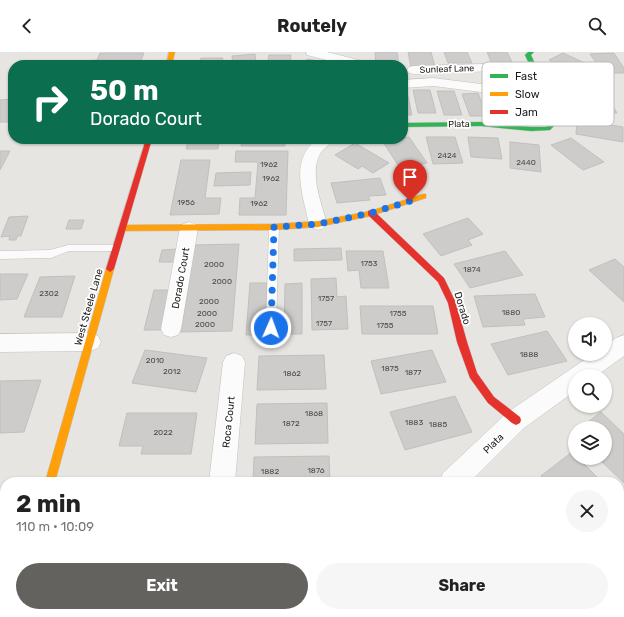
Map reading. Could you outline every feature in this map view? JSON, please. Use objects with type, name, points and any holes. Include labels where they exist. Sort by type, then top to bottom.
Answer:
[{"type":"street","points":[[312,52],[342,60]]},
{"type":"street","name":"Plata","points":[[531,52],[528,54],[532,62]]},
{"type":"street","name":"Sunleaf Lane","points":[[408,70],[482,69]]},
{"type":"street","points":[[408,84],[433,82],[482,88]]},
{"type":"street","name":"Plata","points":[[408,125],[482,124]]},
{"type":"street","name":"Plata","points":[[502,126],[548,129],[551,126]]},
{"type":"street","name":"West Steele Lane","points":[[51,477],[116,248],[147,144]]},
{"type":"street","points":[[318,224],[306,172],[310,155],[319,144]]},
{"type":"street","points":[[122,228],[274,227],[318,224],[371,213],[423,196]]},
{"type":"street","name":"Dorado","points":[[371,213],[441,280],[452,302],[462,342],[473,375],[491,400],[516,420]]},
{"type":"street","name":"Dorado Court","points":[[171,329],[189,228]]},
{"type":"street","points":[[0,344],[90,342]]},
{"type":"street","points":[[589,369],[624,344]]},
{"type":"street","name":"Roca Court","points":[[222,477],[234,362]]},
{"type":"street","name":"Plata","points":[[457,477],[516,420],[568,384]]},
{"type":"lane","points":[[271,328],[274,227]]},
{"type":"lane","points":[[0,255],[51,254],[68,248],[116,248]]},
{"type":"building","points":[[375,52],[397,52],[398,60],[376,60]]},
{"type":"building","points":[[408,52],[431,52],[435,67],[411,67]]},
{"type":"building","points":[[444,52],[467,52],[472,63],[448,63]]},
{"type":"building","points":[[487,52],[507,52],[512,62],[491,62]]},
{"type":"building","points":[[100,53],[144,53],[141,60],[97,60]]},
{"type":"building","points":[[563,53],[583,62],[553,62],[549,60]]},
{"type":"building","points":[[614,53],[624,68],[624,73],[614,73],[614,62],[596,62],[590,54]]},
{"type":"building","points":[[255,54],[256,60],[232,60],[232,56]]},
{"type":"building","points":[[269,55],[291,55],[290,60],[268,60]]},
{"type":"building","points":[[201,58],[223,58],[222,60],[200,60]]},
{"type":"building","points":[[413,90],[430,90],[436,113],[418,113]]},
{"type":"building","points":[[437,91],[454,91],[462,115],[444,115]]},
{"type":"building","points":[[478,93],[482,103],[482,116],[470,116],[462,94]]},
{"type":"building","points":[[408,97],[412,115],[408,115]]},
{"type":"building","points":[[8,99],[8,122],[0,122],[0,100]]},
{"type":"building","points":[[614,125],[623,127],[623,142],[576,134],[577,126]]},
{"type":"building","points":[[408,137],[427,163],[400,168],[384,144],[408,144]]},
{"type":"building","points":[[426,137],[455,137],[463,163],[433,164]]},
{"type":"building","points":[[468,137],[498,138],[502,159],[471,157]]},
{"type":"building","points":[[571,138],[604,162],[583,170],[551,145]]},
{"type":"building","points":[[510,142],[539,145],[541,172],[510,168]]},
{"type":"building","points":[[187,144],[219,144],[218,149],[186,149]]},
{"type":"building","points":[[241,144],[285,144],[285,146],[241,146]]},
{"type":"building","points":[[353,144],[357,144],[389,163],[373,173],[362,166],[358,169],[335,155]]},
{"type":"building","points":[[0,151],[10,151],[0,170]]},
{"type":"building","points":[[236,151],[288,151],[286,215],[239,215],[240,198],[255,198],[258,162],[235,162]]},
{"type":"building","points":[[181,160],[210,160],[205,198],[221,198],[219,214],[170,215]]},
{"type":"building","points":[[251,172],[250,185],[214,186],[216,173]]},
{"type":"building","points":[[380,178],[386,195],[368,196],[370,200],[337,203],[331,183]]},
{"type":"building","points":[[28,216],[21,236],[17,236],[16,240],[9,240],[10,236],[1,237],[9,217]]},
{"type":"building","points":[[468,218],[483,234],[468,240],[472,245],[441,256],[423,234]]},
{"type":"building","points":[[69,220],[84,220],[81,229],[66,229]]},
{"type":"building","points":[[239,244],[232,331],[181,332],[195,245]]},
{"type":"building","points":[[341,248],[342,260],[294,261],[294,249]]},
{"type":"building","points":[[177,249],[175,262],[159,262],[162,250]]},
{"type":"building","points":[[346,251],[383,251],[389,288],[361,288],[359,270],[348,271]]},
{"type":"building","points":[[505,251],[523,275],[470,288],[454,264]]},
{"type":"building","points":[[615,259],[624,267],[624,302],[589,270]]},
{"type":"building","points":[[0,274],[28,274],[17,299],[0,300]]},
{"type":"building","points":[[75,276],[62,317],[24,317],[40,277]]},
{"type":"building","points":[[336,278],[337,297],[346,296],[348,329],[312,330],[311,279]]},
{"type":"building","points":[[250,283],[267,283],[265,335],[246,335]]},
{"type":"building","points":[[302,283],[302,334],[284,334],[285,284]]},
{"type":"building","points":[[154,290],[171,290],[162,330],[144,330]]},
{"type":"building","points":[[535,294],[545,317],[523,319],[525,325],[483,327],[474,296]]},
{"type":"building","points":[[360,306],[433,306],[438,334],[362,334]]},
{"type":"building","points":[[547,331],[567,361],[508,375],[491,344]]},
{"type":"building","points":[[145,350],[207,358],[196,392],[132,383]]},
{"type":"building","points":[[432,350],[446,382],[381,394],[371,361]]},
{"type":"building","points":[[324,355],[326,389],[257,390],[259,356]]},
{"type":"building","points":[[41,380],[24,432],[0,433],[0,381]]},
{"type":"building","points":[[455,396],[472,432],[405,450],[390,412]]},
{"type":"building","points":[[327,403],[328,443],[255,444],[257,404]]},
{"type":"building","points":[[127,413],[197,413],[191,454],[141,454],[143,446],[119,446]]},
{"type":"building","points":[[600,413],[602,413],[610,421],[589,421]]},
{"type":"building","points":[[612,423],[624,434],[624,477],[618,477],[605,465],[612,465]]},
{"type":"building","points":[[568,455],[568,465],[585,465],[597,477],[541,476]]},
{"type":"building","points":[[329,456],[330,477],[253,477],[254,457]]},
{"type":"traffic: fast","points":[[531,52],[528,55],[531,62]]},
{"type":"traffic: fast","points":[[408,125],[482,124]]},
{"type":"traffic: fast","points":[[501,126],[531,129],[548,129],[551,126]]},
{"type":"traffic: slow","points":[[170,60],[172,52]]},
{"type":"traffic: slow","points":[[122,228],[274,227],[318,224],[371,213],[423,196]]},
{"type":"traffic: slow","points":[[51,477],[110,269]]},
{"type":"traffic: jam","points":[[110,269],[148,144]]},
{"type":"traffic: jam","points":[[371,213],[441,280],[452,303],[462,342],[473,375],[491,400],[516,420]]},
{"type":"route","points":[[271,328],[274,227],[318,224],[371,213],[410,201]]}]
